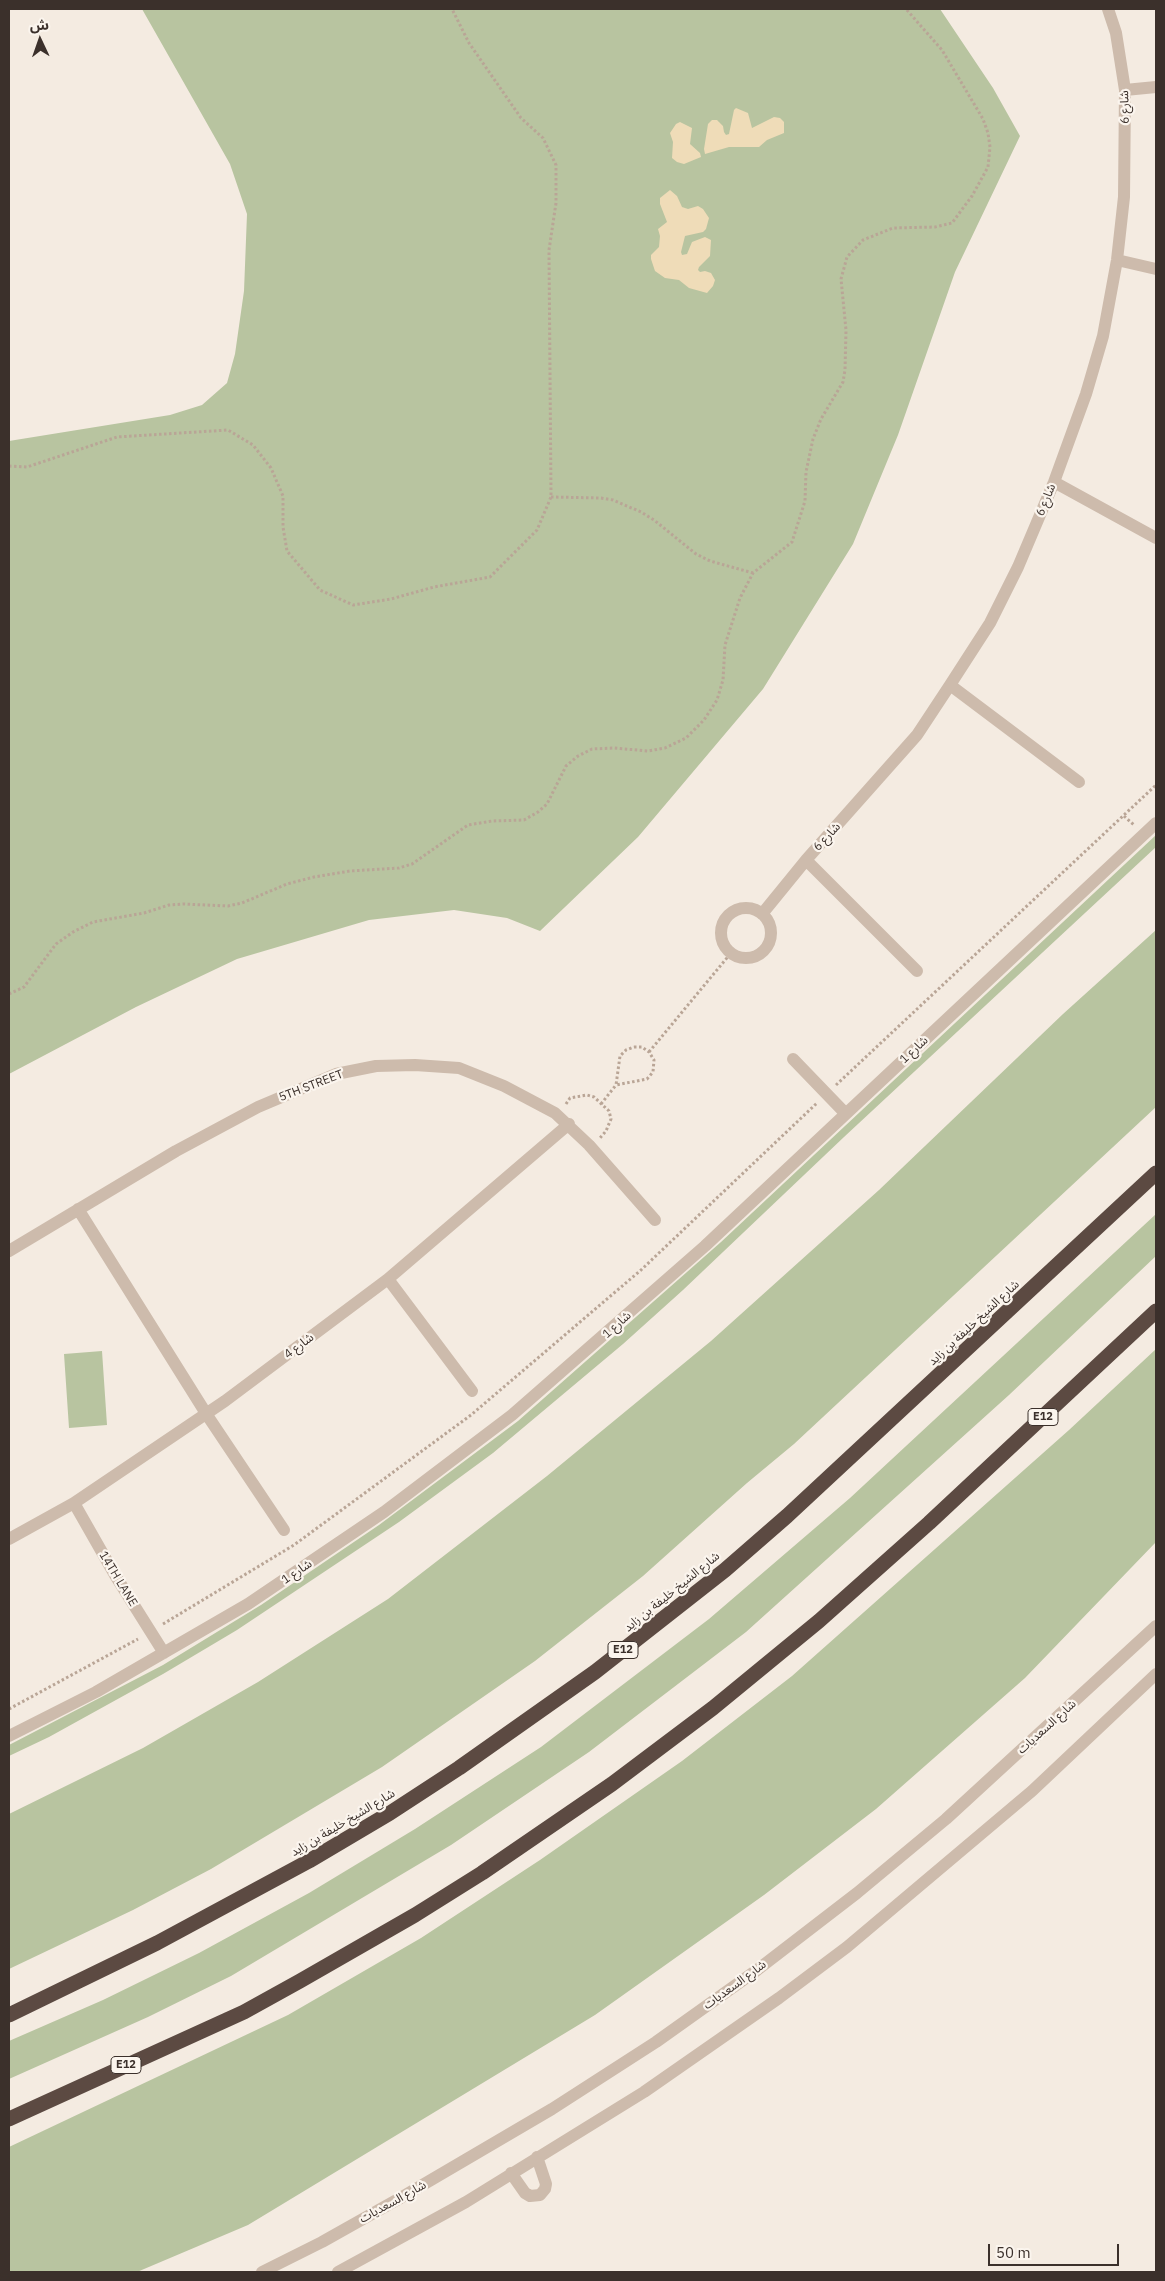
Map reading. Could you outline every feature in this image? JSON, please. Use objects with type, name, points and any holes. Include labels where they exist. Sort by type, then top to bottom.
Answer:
[{"type":"highway","name":"شارع الشيخ خليفة بن زايد","points":[[9,2015],[157,1944],[309,1861],[459,1768],[595,1672],[725,1570],[787,1516],[1156,1173]]},
{"type":"highway","name":"E12","points":[[9,2119],[244,2012],[456,1889],[596,1795],[713,1708],[819,1621],[929,1523],[1156,1311]]},
{"type":"street","name":"شارع 6","points":[[762,914],[806,860],[917,735],[990,622],[1018,566],[1054,482],[1086,394],[1104,336],[1117,260],[1124,197],[1125,90],[1116,33],[1108,9]]},
{"type":"street","points":[[1125,90],[1156,87]]},
{"type":"street","points":[[1117,260],[1156,269]]},
{"type":"street","points":[[1054,482],[1156,538]]},
{"type":"street","points":[[950,686],[1079,782]]},
{"type":"street","name":"شارع 1","points":[[9,1736],[96,1692],[248,1604],[384,1512],[512,1415],[691,1259],[1156,823]]},
{"type":"street","points":[[806,860],[917,971]]},
{"type":"street","points":[[748,908],[762,914],[771,928],[771,937],[763,952],[747,958],[731,953],[725,948],[720,932],[726,917],[739,909],[748,908]]},
{"type":"street","points":[[793,1059],[846,1114]]},
{"type":"street","name":"5TH STREET","points":[[9,1251],[176,1151],[258,1107],[336,1074],[368,1068],[414,1065],[459,1068],[513,1090],[556,1113],[655,1220]]},
{"type":"street","name":"شارع 4","points":[[9,1539],[74,1503],[207,1415],[388,1279],[568,1124]]},
{"type":"street","points":[[78,1209],[207,1415],[284,1530]]},
{"type":"street","points":[[388,1279],[472,1391]]},
{"type":"street","name":"14TH LANE","points":[[74,1503],[115,1576],[164,1654]]},
{"type":"street","name":"شارع السعديات","points":[[262,2272],[322,2242],[544,2114],[656,2042],[750,1976],[946,1820],[1156,1626]]},
{"type":"street","points":[[338,2272],[416,2231],[644,2092],[710,2048],[847,1947],[1032,1791],[1156,1674]]},
{"type":"street","points":[[511,2173],[525,2193],[530,2196],[540,2195],[545,2189],[546,2184],[537,2157]]},
{"type":"path","points":[[9,466],[27,467],[117,437],[228,430],[253,445],[271,468],[283,496],[283,527],[287,551],[320,590],[353,605],[391,599],[434,587],[490,576],[537,530],[551,497],[549,250],[556,203],[556,165],[543,138],[521,118],[469,43],[452,9]]},
{"type":"path","points":[[9,994],[24,987],[56,944],[73,932],[93,922],[144,913],[169,905],[228,906],[242,904],[287,884],[314,877],[350,871],[400,868],[412,864],[427,855],[458,830],[468,825],[492,821],[524,820],[538,812],[547,804],[566,766],[578,756],[592,749],[614,748],[648,751],[665,748],[686,738],[704,720],[717,700],[723,680],[725,645],[740,598],[753,574],[792,542],[804,502],[806,472],[813,439],[821,419],[843,382],[846,330],[841,279],[847,257],[863,240],[893,228],[935,227],[952,223],[972,196],[988,168],[990,147],[983,119],[942,50],[906,9]]},
{"type":"path","points":[[551,497],[613,500],[654,520],[696,554],[710,561],[753,574]]},
{"type":"path","points":[[9,1709],[151,1631],[294,1545],[471,1415],[641,1270],[1156,785]]},
{"type":"path","points":[[649,1052],[731,953]]},
{"type":"path","points":[[601,1104],[616,1085],[620,1056],[626,1050],[634,1047],[642,1048],[649,1052],[654,1060],[653,1072],[647,1079],[616,1085]]},
{"type":"path","points":[[564,1107],[570,1098],[580,1095],[594,1097],[609,1111],[612,1119],[606,1131],[595,1142]]},
{"type":"green space","points":[[142,9],[940,9],[993,88],[1020,136],[955,272],[898,435],[853,544],[763,689],[638,837],[540,931],[507,918],[454,910],[369,920],[237,959],[136,1007],[9,1074],[9,441],[170,415],[202,405],[227,383],[235,354],[244,291],[247,214],[230,164]]},
{"type":"green space","points":[[1156,835],[1156,847],[844,1137],[683,1290],[623,1344],[493,1453],[399,1522],[237,1630],[163,1674],[49,1737],[9,1756],[9,1745],[163,1665],[261,1605],[379,1525],[518,1421],[721,1242]]},
{"type":"green space","points":[[1156,930],[1156,1107],[794,1444],[747,1483],[643,1576],[535,1661],[382,1767],[211,1869],[133,1910],[9,1969],[9,1814],[143,1748],[258,1682],[388,1599],[547,1476],[711,1341],[879,1190],[1063,1014]]},
{"type":"green space","points":[[1156,1214],[1156,1256],[1009,1395],[746,1632],[589,1752],[451,1845],[231,1976],[148,2017],[9,2079],[9,2041],[103,2000],[199,1953],[309,1893],[415,1829],[541,1747],[709,1619],[850,1498]]},
{"type":"green space","points":[[1156,1349],[1156,1542],[1025,1678],[876,1809],[764,1895],[595,2015],[248,2225],[137,2272],[9,2272],[9,2147],[288,2015],[421,1938],[540,1860],[682,1761],[792,1676],[1069,1430]]},
{"type":"green space","points":[[102,1351],[107,1425],[69,1428],[64,1354]]},
{"type":"sand","points":[[736,108],[748,113],[752,128],[774,117],[780,118],[784,122],[784,133],[767,140],[759,147],[729,147],[705,154],[708,124],[712,120],[717,120],[723,126],[726,135],[729,134]]},
{"type":"sand","points":[[680,122],[692,128],[690,144],[700,153],[701,157],[684,164],[672,158],[673,142],[670,133],[676,124]]},
{"type":"sand","points":[[670,190],[677,196],[682,207],[688,209],[698,206],[703,209],[709,218],[706,229],[703,232],[685,236],[681,252],[682,255],[687,254],[692,242],[705,237],[711,240],[710,256],[698,270],[711,273],[715,280],[707,293],[689,288],[679,280],[665,278],[655,271],[651,255],[659,247],[660,236],[658,229],[667,222],[660,204],[660,198]]}]
